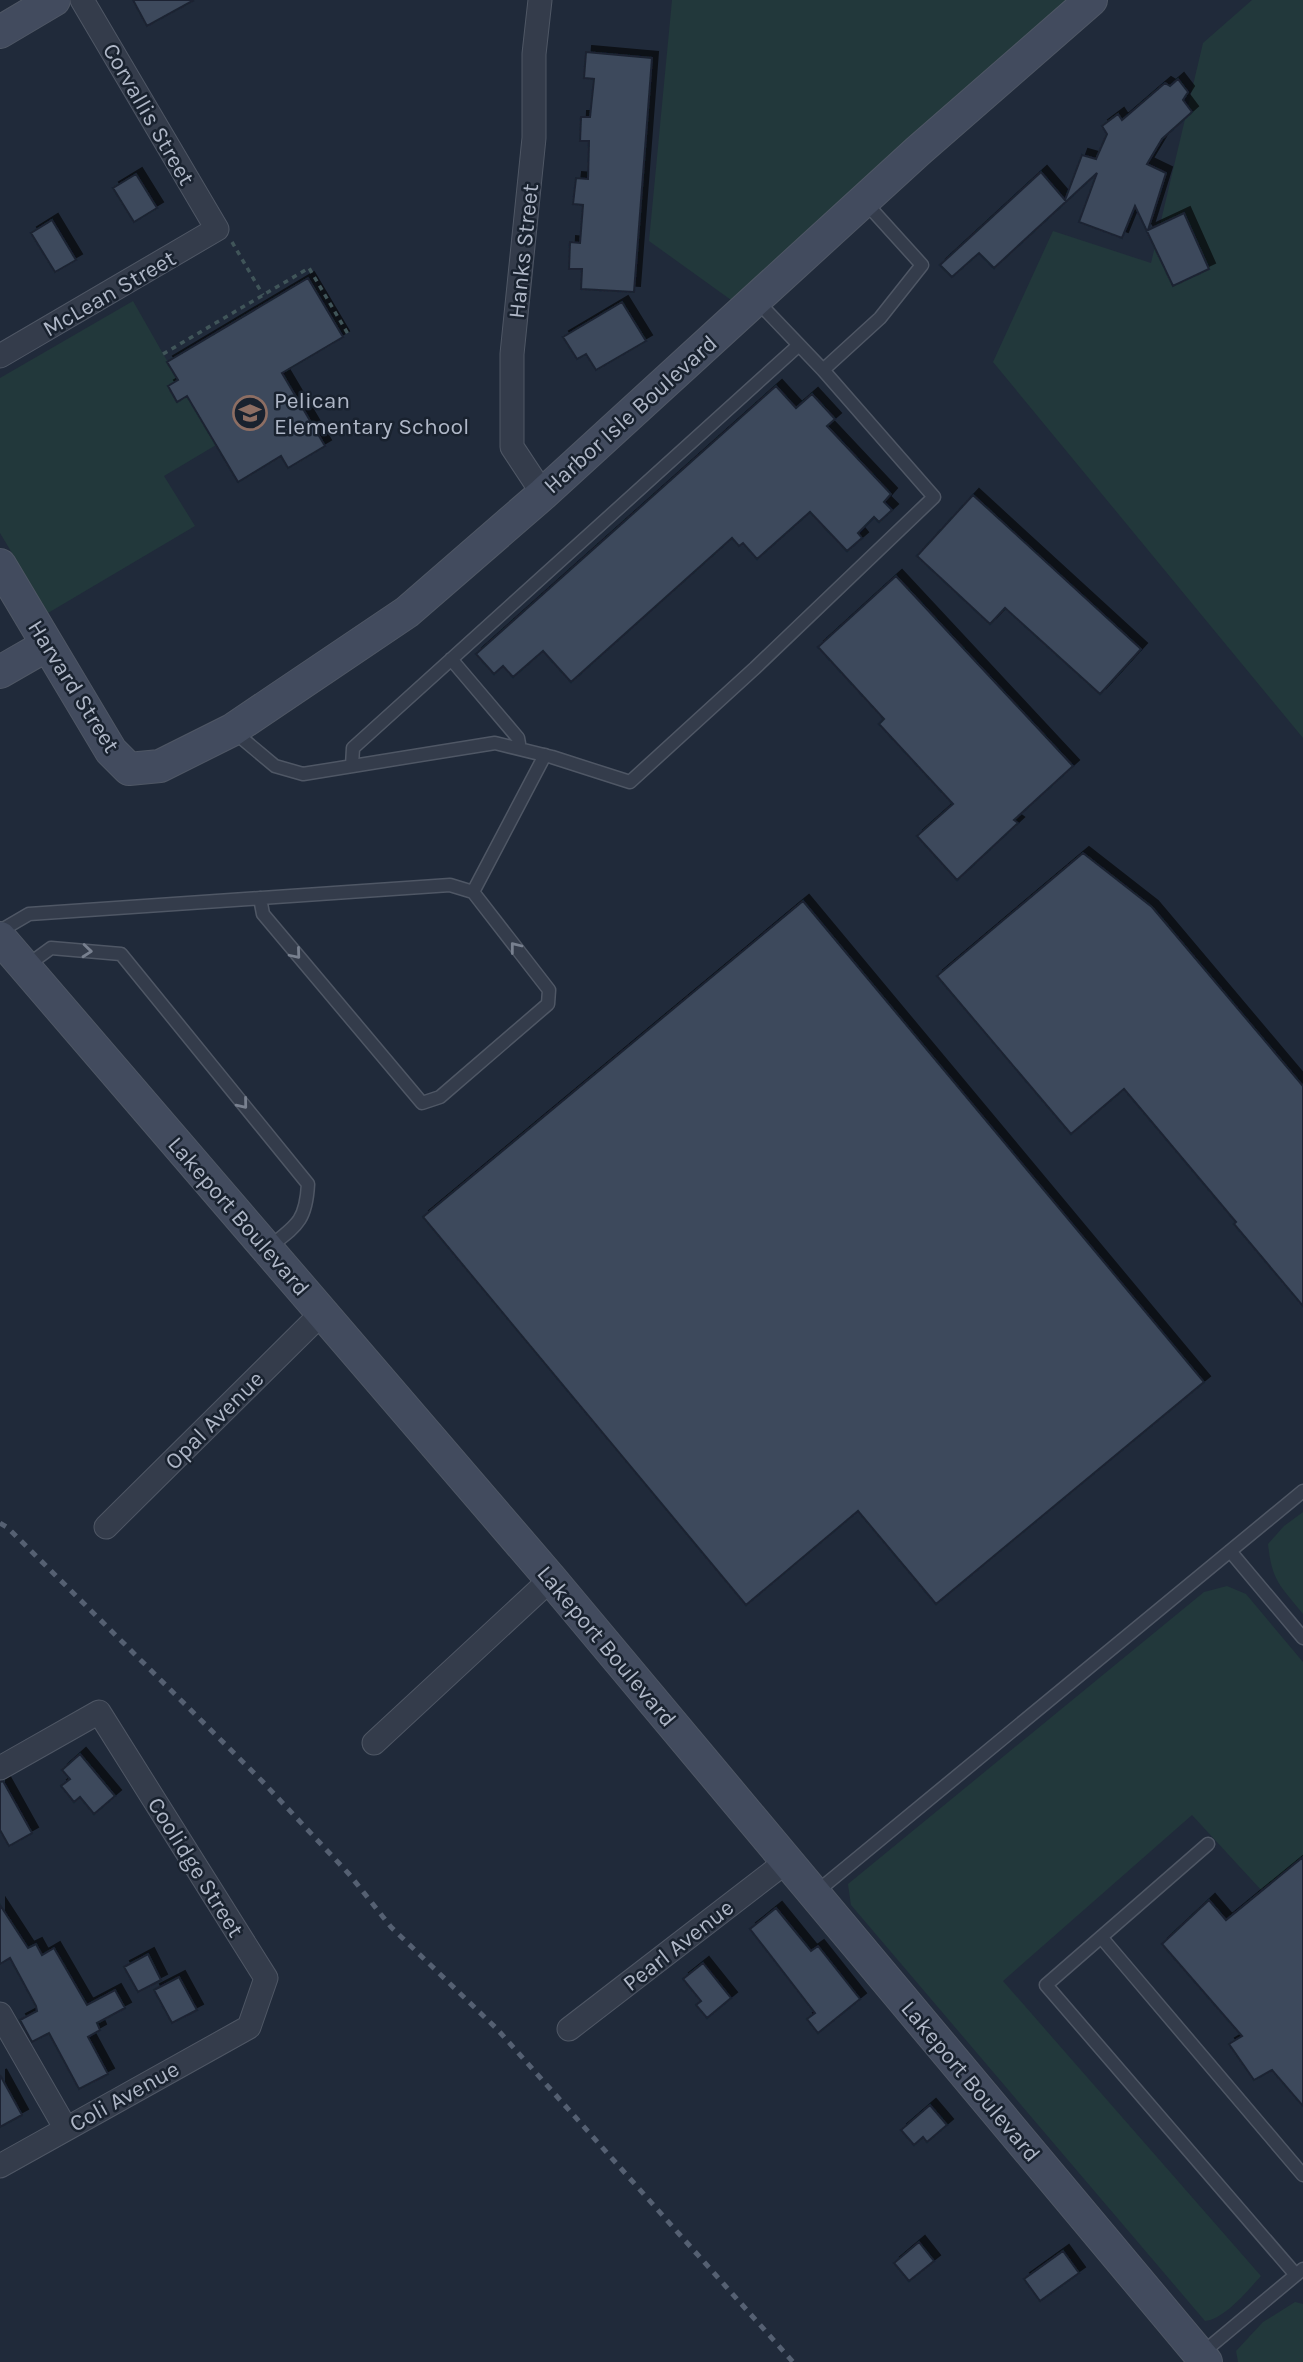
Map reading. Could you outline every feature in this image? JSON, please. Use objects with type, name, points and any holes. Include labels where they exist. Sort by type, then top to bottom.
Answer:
[{"type":"street","points":[[0,32],[54,0]]},
{"type":"street","name":"Corvallis Street","points":[[82,0],[224,236]]},
{"type":"street","name":"Hanks Street","points":[[540,0],[534,54],[534,138],[512,354],[512,447],[543,494]]},
{"type":"street","name":"Harbor Isle Boulevard","points":[[129,769],[160,766],[232,730],[407,612],[543,494],[864,201],[1091,0]]},
{"type":"street","name":"McLean Street","points":[[0,356],[224,236]]},
{"type":"street","name":"Harvard Street","points":[[0,565],[111,751],[129,769]]},
{"type":"street","points":[[0,672],[47,645]]},
{"type":"street","name":"Lakeport Boulevard","points":[[0,938],[551,1579],[1203,2358]]},
{"type":"street","name":"Opal Avenue","points":[[106,1527],[322,1312]]},
{"type":"street","points":[[374,1743],[551,1579]]},
{"type":"street","name":"Coolidge Street","points":[[0,1768],[99,1712],[265,1978],[249,2027]]},
{"type":"street","name":"Pearl Avenue","points":[[569,2029],[787,1861]]},
{"type":"street","points":[[0,2014],[66,2129]]},
{"type":"street","name":"Coli Avenue","points":[[0,2166],[249,2027]]},
{"type":"lane","points":[[823,370],[880,318],[922,265],[864,201]]},
{"type":"lane","points":[[232,730],[275,766],[303,774],[495,743],[545,755],[631,782],[934,497],[823,370],[756,299]]},
{"type":"lane","points":[[352,766],[353,748],[799,345]]},
{"type":"lane","points":[[451,659],[518,738],[520,749]]},
{"type":"lane","points":[[472,892],[545,755]]},
{"type":"lane","points":[[0,931],[29,914],[260,898],[450,885],[472,892],[549,990],[548,1004],[440,1097],[422,1103],[263,915],[260,898]]},
{"type":"lane","points":[[25,967],[51,948],[121,954],[308,1184],[307,1203],[299,1223],[267,1248]]},
{"type":"lane","points":[[814,1894],[1303,1491]]},
{"type":"lane","points":[[1230,1551],[1303,1638]]},
{"type":"lane","points":[[1203,2358],[1299,2272],[1046,1985],[1208,1844]]},
{"type":"lane","points":[[1101,1937],[1303,2175]]},
{"type":"path","points":[[224,236],[263,295]]},
{"type":"path","points":[[163,354],[309,268],[348,334]]},
{"type":"green space","points":[[672,0],[1091,0],[745,310],[649,241]]},
{"type":"green space","points":[[1252,0],[1303,0],[1303,738],[993,362],[1053,231],[1151,263],[1203,43]]},
{"type":"green space","points":[[133,301],[178,380],[168,387],[177,402],[187,396],[216,445],[164,476],[195,526],[48,613],[0,533],[0,378]]},
{"type":"green space","points":[[1303,1512],[1303,1614],[1275,1575],[1268,1544],[1284,1526]]},
{"type":"green space","points":[[1227,1586],[1246,1594],[1303,1662],[1303,1857],[1262,1891],[1192,1815],[1003,1981],[1261,2276],[1228,2310],[1205,2321],[851,1905],[848,1884],[1204,1592]]},
{"type":"green space","points":[[1295,2302],[1303,2304],[1303,2362],[1238,2362],[1236,2351],[1263,2322]]},
{"type":"building","points":[[133,0],[194,0],[147,26]]},
{"type":"building","points":[[586,52],[652,58],[634,292],[581,289],[582,269],[569,269],[570,242],[580,243],[583,205],[573,204],[576,178],[588,179],[589,141],[580,141],[581,117],[590,117],[594,79],[584,78]]},
{"type":"building","points":[[1178,79],[1188,92],[1183,100],[1192,112],[1162,139],[1147,164],[1166,173],[1148,230],[1184,213],[1209,269],[1173,286],[1135,206],[1122,238],[1079,222],[1097,173],[994,268],[979,253],[952,277],[940,265],[1041,172],[1065,200],[1082,155],[1096,159],[1107,134],[1102,126],[1118,114],[1122,120],[1165,83],[1170,86]]},
{"type":"building","points":[[136,174],[157,208],[134,222],[113,188]]},
{"type":"building","points":[[52,220],[76,260],[55,272],[31,233]]},
{"type":"building","name":"Pelican Elementary School","points":[[308,278],[343,337],[282,373],[325,446],[288,468],[281,456],[238,482],[187,396],[177,402],[168,386],[178,380],[167,362]]},
{"type":"building","points":[[622,302],[646,341],[596,370],[586,354],[577,359],[563,337]]},
{"type":"building","points":[[776,386],[796,408],[812,394],[835,419],[827,426],[891,494],[884,502],[892,510],[879,522],[874,517],[858,533],[862,538],[847,551],[810,512],[757,559],[743,543],[739,546],[732,538],[571,682],[543,651],[513,677],[503,666],[494,674],[476,654]]},
{"type":"building","points":[[973,495],[1141,649],[1100,694],[1005,608],[990,624],[917,556]]},
{"type":"building","points":[[896,576],[1073,766],[1014,820],[1018,823],[957,880],[917,836],[953,804],[879,724],[884,719],[818,647]]},
{"type":"building","points":[[1083,853],[1152,907],[1303,1086],[1303,1306],[1124,1089],[1071,1134],[937,976]]},
{"type":"building","points":[[803,901],[1204,1382],[936,1604],[858,1511],[746,1605],[423,1217]]},
{"type":"building","points":[[80,1754],[115,1796],[94,1814],[80,1797],[74,1802],[61,1786],[70,1779],[62,1770]]},
{"type":"building","points":[[3,1781],[32,1833],[9,1846],[0,1830],[0,1782]]},
{"type":"building","points":[[1303,1857],[1303,2106],[1272,2070],[1254,2080],[1229,2044],[1242,2036],[1162,1944],[1209,1900],[1226,1920]]},
{"type":"building","points":[[0,1905],[28,1948],[36,1944],[42,1955],[54,1948],[87,2005],[115,1990],[125,2008],[97,2023],[100,2030],[88,2037],[108,2074],[79,2089],[49,2033],[32,2042],[20,2020],[37,2011],[36,2006],[10,1958],[0,1964]]},
{"type":"building","points":[[776,1908],[811,1951],[818,1946],[860,1999],[818,2033],[807,2019],[815,2013],[750,1929]]},
{"type":"building","points":[[148,1954],[161,1980],[138,1992],[124,1967]]},
{"type":"building","points":[[703,1963],[731,1998],[707,2018],[696,2005],[701,2001],[683,1979]]},
{"type":"building","points":[[179,1977],[197,2010],[172,2023],[154,1990]]},
{"type":"building","points":[[0,2075],[22,2115],[0,2127]]},
{"type":"building","points":[[930,2105],[947,2125],[927,2142],[923,2137],[914,2145],[901,2130]]},
{"type":"building","points":[[919,2242],[934,2261],[909,2281],[894,2263]]},
{"type":"building","points":[[1063,2251],[1079,2273],[1040,2301],[1024,2279]]},
{"type":"railway","points":[[0,1523],[262,1781],[349,1874],[391,1927],[497,2029],[793,2362]]},
{"type":"place","name":"Pelican Elementary School","points":[[250,413]]}]
